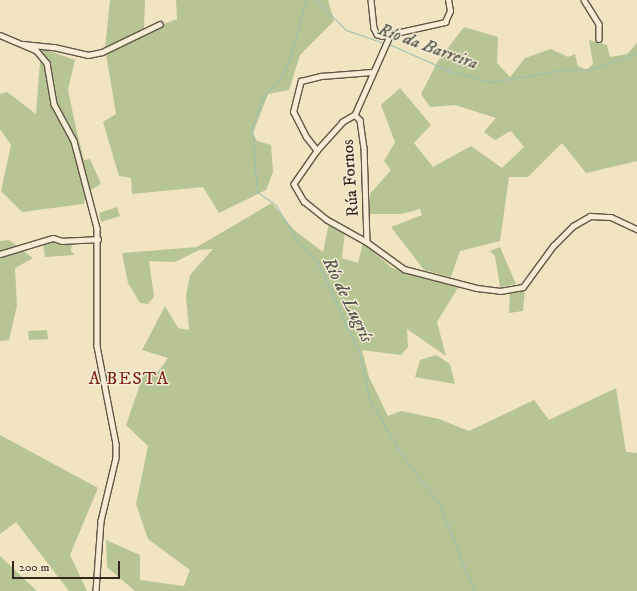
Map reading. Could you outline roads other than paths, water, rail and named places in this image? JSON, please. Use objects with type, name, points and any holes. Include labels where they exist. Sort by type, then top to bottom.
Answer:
[{"type":"street","points":[[371,0],[377,34],[390,36],[445,22],[450,11],[448,0]]},
{"type":"street","points":[[584,0],[599,24],[599,39]]},
{"type":"street","points":[[23,44],[48,46],[88,55],[102,52],[160,24]]},
{"type":"street","points":[[0,35],[23,44],[40,54],[47,62],[54,104],[74,141],[98,239],[97,346],[116,444],[113,470],[101,521],[96,591]]},
{"type":"street","name":"Rúa Fornos","points":[[390,36],[372,72],[355,115],[343,122],[317,151],[294,184],[295,189],[304,201],[326,220],[367,242],[404,269],[452,283],[477,288],[512,290],[523,287],[553,246],[573,226],[590,216],[610,217],[637,229]]},
{"type":"street","name":"Rúa Fornos","points":[[317,151],[306,138],[293,112],[301,81],[320,76],[372,72]]},
{"type":"street","name":"Rúa Fornos","points":[[355,115],[360,120],[364,148],[367,242]]},
{"type":"street","points":[[0,254],[53,238],[62,241],[98,239]]},
{"type":"waterway","name":"Río de Lugrís","points":[[306,0],[290,58],[282,75],[263,98],[252,126],[257,192],[276,205],[296,239],[316,260],[360,355],[369,398],[401,454],[439,503],[474,591]]},
{"type":"waterway","name":"Río da Barreira","points":[[316,0],[346,30],[384,43]]},
{"type":"waterway","name":"Río da Barreira","points":[[389,44],[449,71],[491,82],[563,70],[593,69],[637,52]]},
{"type":"district","name":"A BESTA","points":[[129,379]]}]
